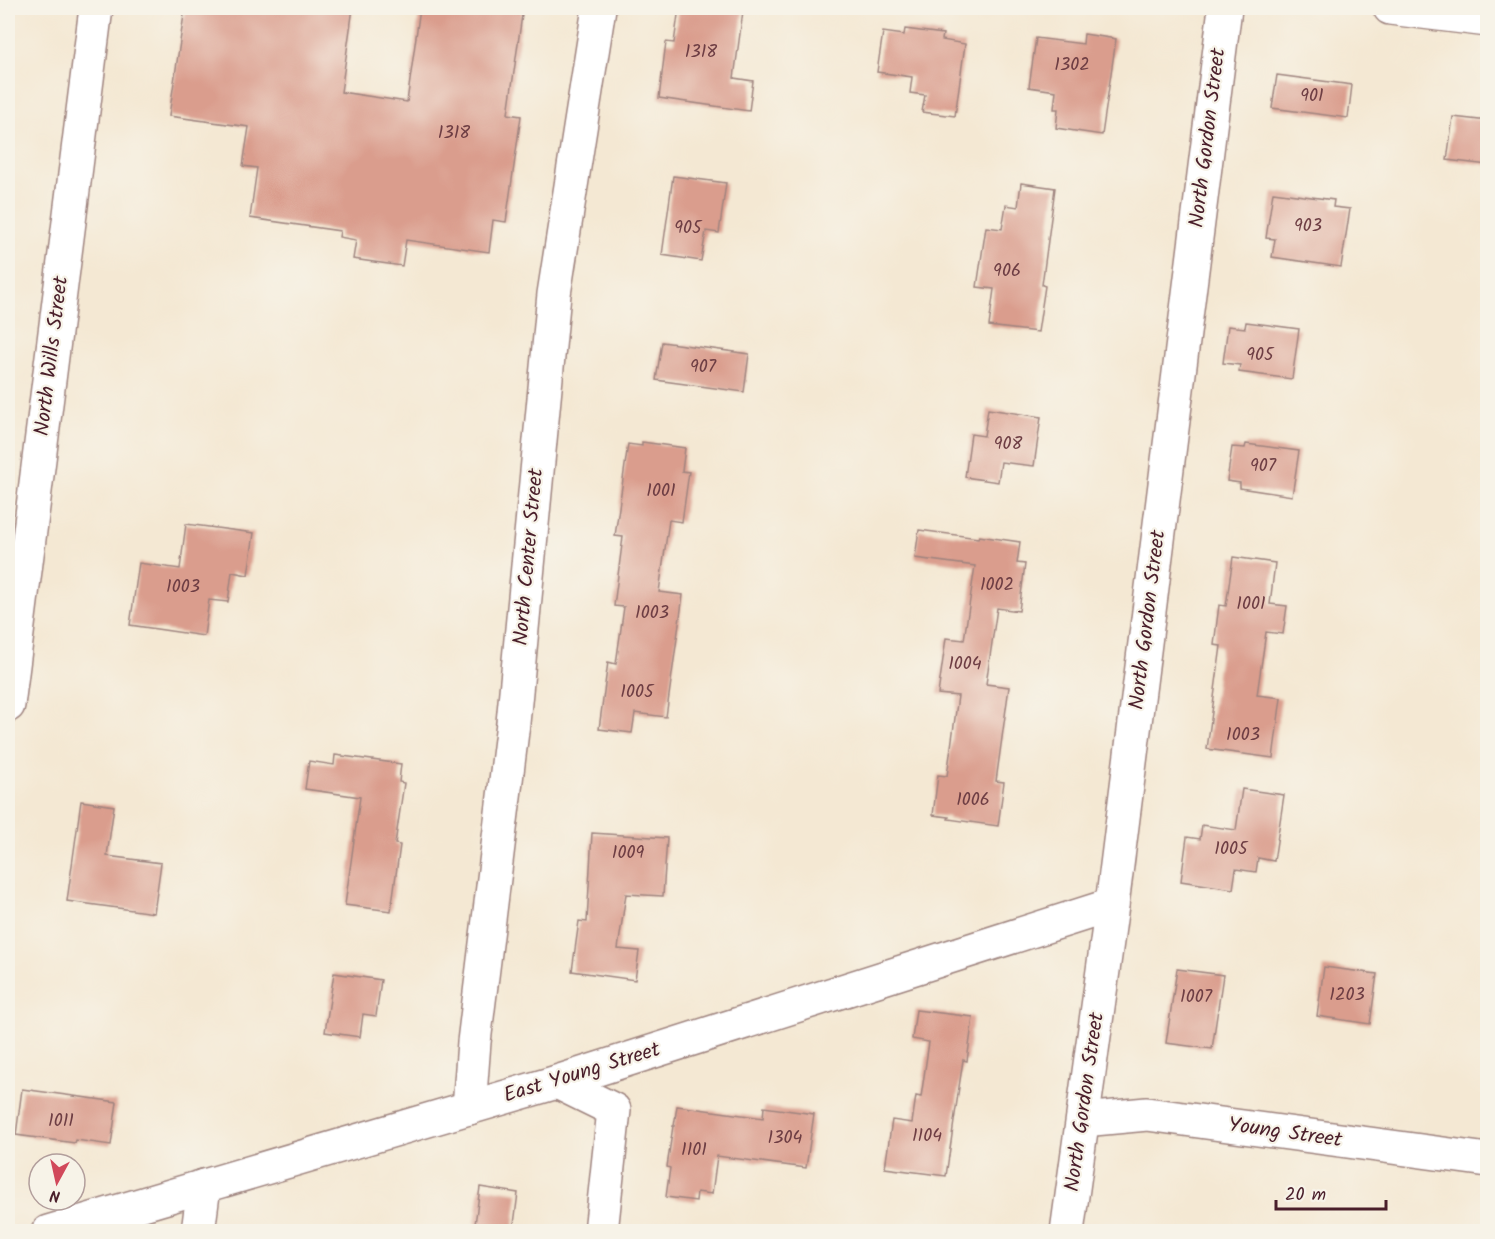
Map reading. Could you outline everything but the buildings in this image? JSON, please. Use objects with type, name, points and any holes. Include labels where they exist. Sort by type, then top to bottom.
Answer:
[{"type":"street","name":"North Wills Street","points":[[8,705],[96,8]]},
{"type":"street","name":"North Center Street","points":[[469,1108],[474,1042],[513,723],[554,294],[599,8]]},
{"type":"street","name":"North Gordon Street","points":[[1067,1232],[1112,905],[1224,8]]},
{"type":"street","points":[[1390,8],[1488,20]]},
{"type":"street","name":"East Young Street","points":[[48,1232],[557,1082],[1112,905]]},
{"type":"street","points":[[557,1082],[614,1110],[601,1232]]},
{"type":"street","name":"Young Street","points":[[1083,1120],[1147,1114],[1488,1160]]},
{"type":"street","points":[[198,1232],[204,1186]]}]
